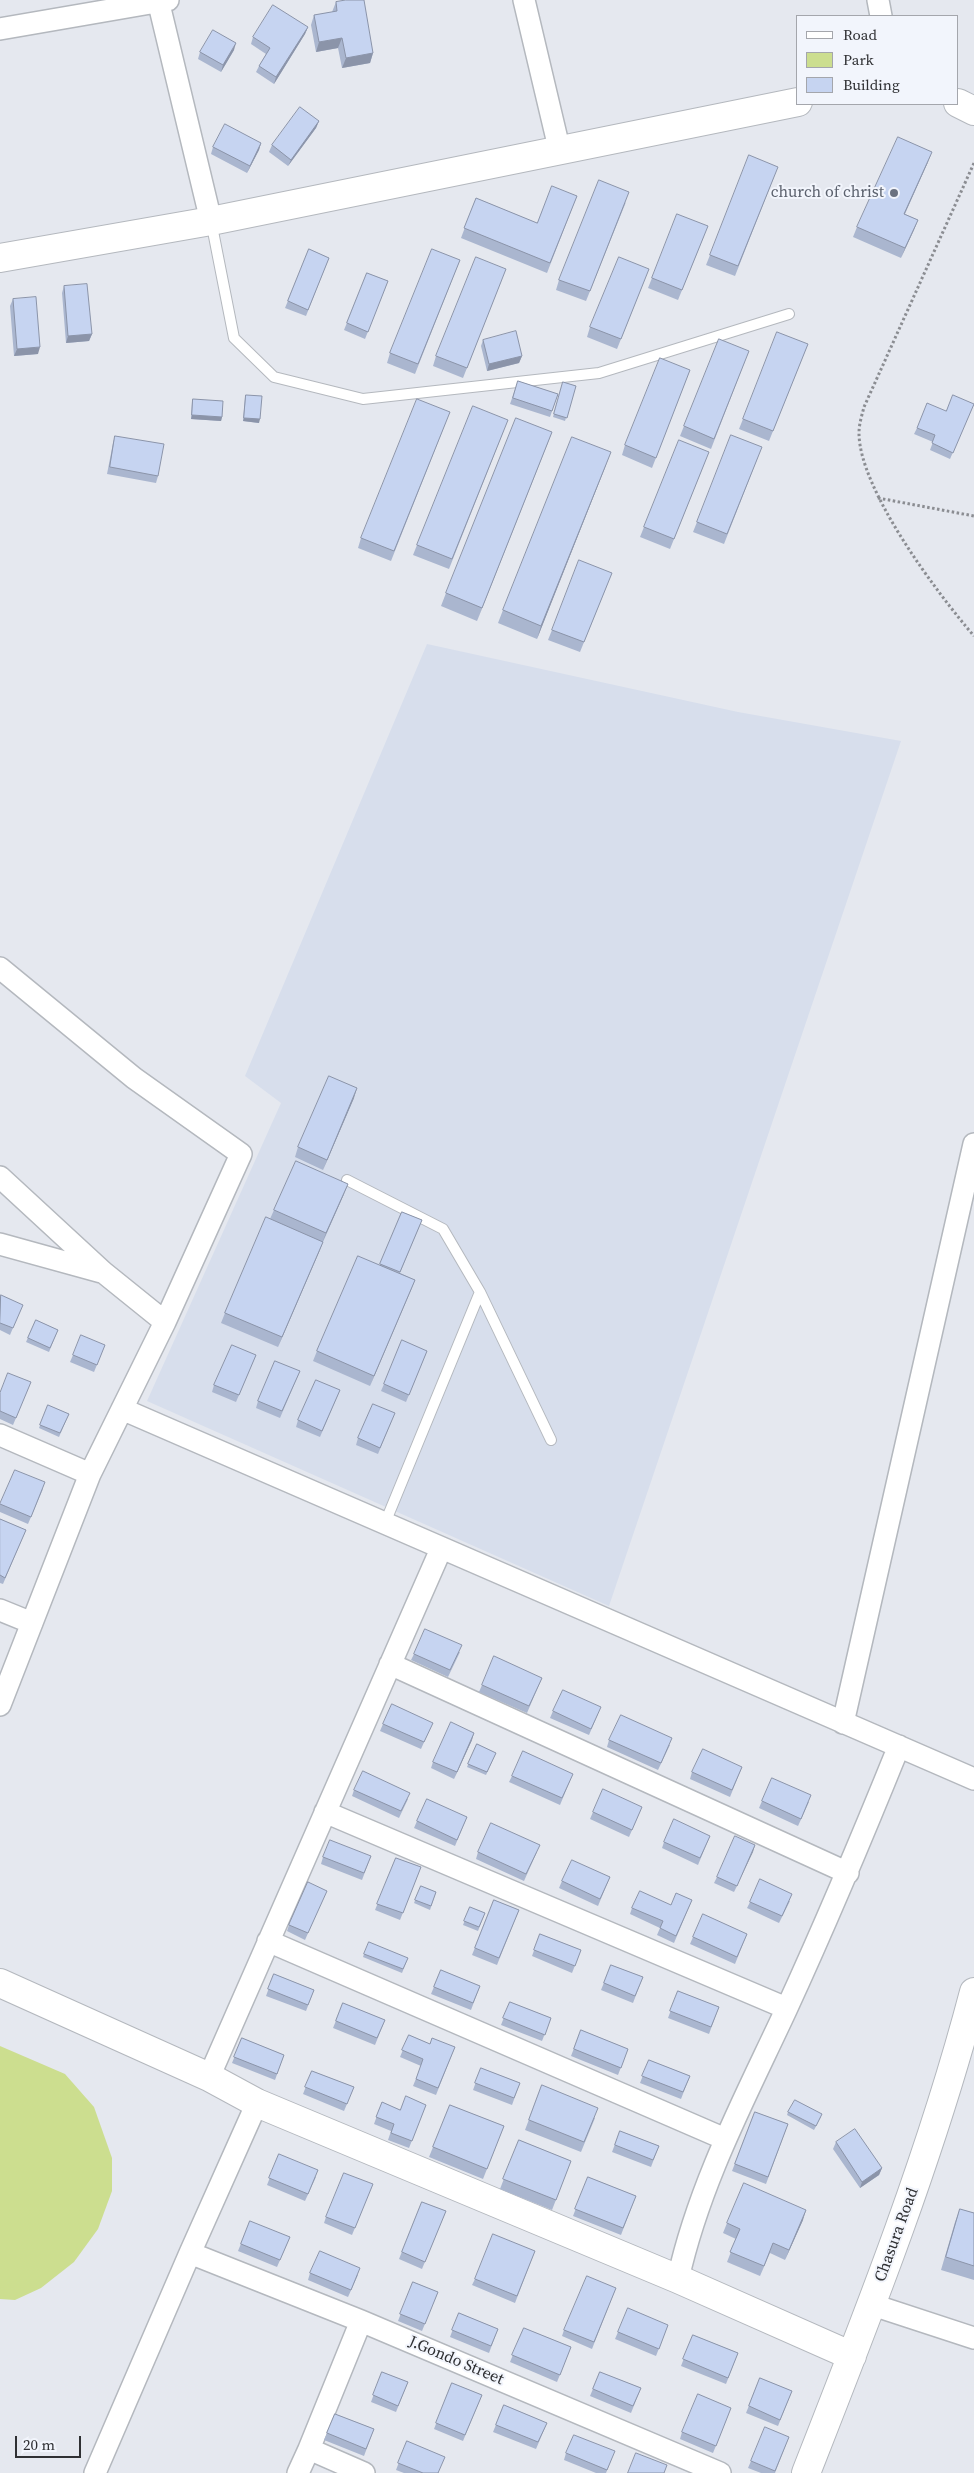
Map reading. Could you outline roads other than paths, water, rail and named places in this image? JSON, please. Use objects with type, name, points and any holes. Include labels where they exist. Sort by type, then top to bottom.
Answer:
[{"type":"street","points":[[524,0],[560,152]]},
{"type":"street","points":[[878,0],[881,15]]},
{"type":"street","points":[[0,29],[162,1],[211,221]]},
{"type":"street","points":[[0,258],[211,221],[560,152],[796,102]]},
{"type":"street","points":[[959,104],[974,111]]},
{"type":"street","points":[[0,968],[134,1078],[240,1154],[165,1322],[90,1474],[0,1705]]},
{"type":"street","points":[[843,1723],[974,1144]]},
{"type":"street","points":[[0,1177],[103,1272],[165,1322]]},
{"type":"street","points":[[0,1244],[103,1272]]},
{"type":"street","points":[[122,1409],[974,1779]]},
{"type":"street","points":[[0,1435],[90,1474]]},
{"type":"street","points":[[209,2077],[441,1549]]},
{"type":"street","points":[[0,1610],[32,1623]]},
{"type":"street","points":[[390,1664],[848,1873]]},
{"type":"street","points":[[678,2279],[694,2220],[725,2138],[848,1873],[899,1746]]},
{"type":"street","points":[[325,1812],[786,2008]]},
{"type":"street","points":[[268,1942],[725,2138]]},
{"type":"street","points":[[0,1983],[209,2077],[258,2103],[678,2279],[852,2356]]},
{"type":"street","name":"Chasura Road","points":[[806,2473],[912,2195],[954,2066],[974,1992]]},
{"type":"street","points":[[95,2473],[190,2252],[258,2103]]},
{"type":"street","name":"J.Gondo Street","points":[[190,2252],[361,2321],[720,2473]]},
{"type":"street","points":[[870,2304],[974,2338]]},
{"type":"street","points":[[298,2473],[361,2321]]},
{"type":"street","points":[[309,2449],[364,2473]]},
{"type":"lane","points":[[211,221],[234,338],[274,377],[363,399],[599,373],[790,314]]},
{"type":"lane","points":[[347,1180],[443,1229],[480,1292],[551,1440]]},
{"type":"lane","points":[[385,1523],[480,1292]]},
{"type":"place","name":"church of christ","points":[[894,193]]}]
